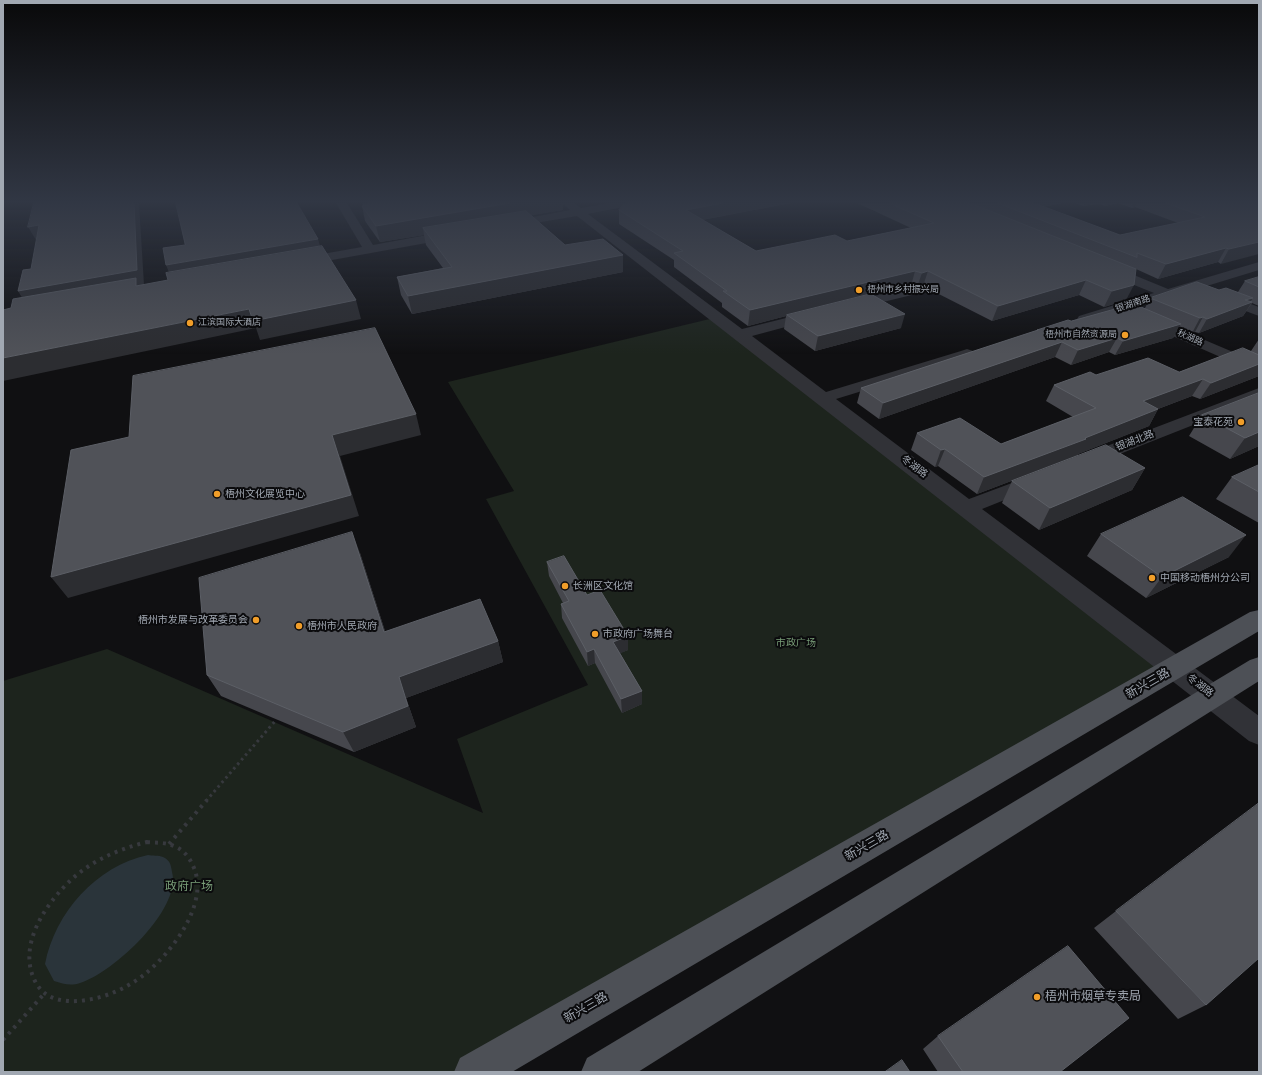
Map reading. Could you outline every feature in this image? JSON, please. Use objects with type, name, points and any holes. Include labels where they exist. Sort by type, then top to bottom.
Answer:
[{"type":"main road","name":"新兴三路","points":[[474,1072],[1177,668],[1259,619]]},
{"type":"main road","points":[[601,1072],[1259,668]]},
{"type":"street","points":[[290,264],[348,253]]},
{"type":"street","name":"冬湖路","points":[[633,253],[741,334],[1259,732]]},
{"type":"street","points":[[1093,263],[1166,293]]},
{"type":"street","name":"银湖南路","points":[[1072,322],[1259,266]]},
{"type":"street","points":[[1192,285],[1259,312]]},
{"type":"street","points":[[741,334],[910,291]]},
{"type":"street","name":"秋湖路","points":[[1120,308],[1259,369]]},
{"type":"street","points":[[823,398],[982,350]]},
{"type":"street","name":"银湖北路","points":[[967,507],[1259,393]]},
{"type":"path","points":[[169,844],[276,720]]},
{"type":"path","points":[[147,842],[169,844],[186,853],[196,869],[198,891],[191,916],[175,943],[152,968],[123,988],[93,1000],[65,1002],[44,994],[31,977],[29,954],[36,928],[51,903],[71,879],[96,860],[122,848],[147,842]]},
{"type":"path","points":[[3,1040],[44,994]]},
{"type":"green space","name":"市政广场","points":[[718,317],[1177,668],[474,1072],[3,1072],[3,681],[107,649],[483,813],[457,739],[588,685],[486,499],[514,491],[448,382]]},
{"type":"shaded area","points":[[148,855],[165,858],[170,863],[172,872],[172,887],[166,904],[156,921],[142,938],[126,953],[110,967],[94,977],[80,983],[73,984],[64,984],[54,981],[45,964],[50,945],[68,910],[81,894],[95,881],[111,870],[129,861]]},
{"type":"building","points":[[34,253],[136,253],[137,270],[18,291],[23,270],[31,269]]},
{"type":"building","points":[[164,253],[235,253],[166,265]]},
{"type":"building","points":[[281,253],[327,253],[356,300],[253,321],[249,309],[3,358],[3,310],[11,308],[13,299],[136,278],[136,286],[168,280],[166,273]]},
{"type":"building","points":[[442,253],[621,253],[623,255],[408,296],[397,277],[452,267]]},
{"type":"building","points":[[674,253],[1096,253],[1136,269],[1134,285],[1112,291],[1086,280],[998,306],[928,271],[922,273],[915,271],[750,310],[723,291],[727,291]]},
{"type":"building","points":[[1127,253],[1137,253],[1137,257]]},
{"type":"building","points":[[1137,253],[1207,253],[1166,264]]},
{"type":"building","points":[[1259,277],[1259,287],[1245,281]]},
{"type":"building","points":[[1197,282],[1219,290],[1226,288],[1253,298],[1245,300],[1252,302],[1207,319],[1203,317],[1200,318],[1150,298]]},
{"type":"building","points":[[871,294],[905,314],[818,336],[787,315]]},
{"type":"building","points":[[1134,304],[1181,324],[1123,341],[1117,338],[1078,350],[1062,342],[883,403],[861,388],[1068,320],[1071,321]]},
{"type":"building","name":"梧州文化展览中心","points":[[375,328],[416,414],[332,435],[351,495],[51,577],[71,450],[129,437],[133,376]]},
{"type":"building","points":[[1243,348],[1259,355],[1259,364],[1211,383],[1203,379],[1143,401],[1158,409],[1085,438],[1086,439],[984,477],[945,449],[941,450],[917,433],[960,418],[1001,444],[1096,408],[1054,385],[1090,372],[1096,375],[1148,358],[1179,372]]},
{"type":"building","points":[[1259,393],[1259,432],[1245,438],[1202,415]]},
{"type":"building","points":[[1106,445],[1145,468],[1050,508],[1012,481]]},
{"type":"building","points":[[1259,465],[1259,492],[1232,477]]},
{"type":"building","points":[[1183,497],[1246,535],[1162,577],[1101,534]]},
{"type":"building","name":"梧州市人民政府","points":[[352,532],[384,632],[480,599],[498,641],[399,677],[408,706],[343,732],[207,675],[199,578]]},
{"type":"building","points":[[564,556],[587,595],[600,590],[628,636],[613,642],[642,691],[621,699],[594,649],[587,652],[561,604],[569,601],[547,562]]},
{"type":"building","points":[[1259,803],[1259,958],[1206,1005],[1116,911]]},
{"type":"building","name":"梧州市烟草专卖局","points":[[1068,946],[1129,1018],[1060,1072],[963,1072],[938,1036]]},
{"type":"building","points":[[902,1060],[910,1072],[885,1072]]},
{"type":"place","name":"梧州市乡村振兴局","points":[[859,290]]},
{"type":"place","name":"江滨国际大酒店","points":[[190,323]]},
{"type":"place","name":"梧州市自然资源局","points":[[1125,335]]},
{"type":"place","name":"宝泰花苑","points":[[1241,422]]},
{"type":"place","name":"梧州文化展览中心","points":[[217,494]]},
{"type":"place","name":"中国移动梧州分公司","points":[[1152,578]]},
{"type":"place","name":"长洲区文化馆","points":[[565,586]]},
{"type":"place","name":"梧州市发展与改革委员会","points":[[256,620]]},
{"type":"place","name":"梧州市人民政府","points":[[299,626]]},
{"type":"place","name":"市政府广场舞台","points":[[595,634]]},
{"type":"place","name":"梧州市烟草专卖局","points":[[1037,997]]},
{"type":"park label","name":"政府广场","points":[[189,887]]}]
